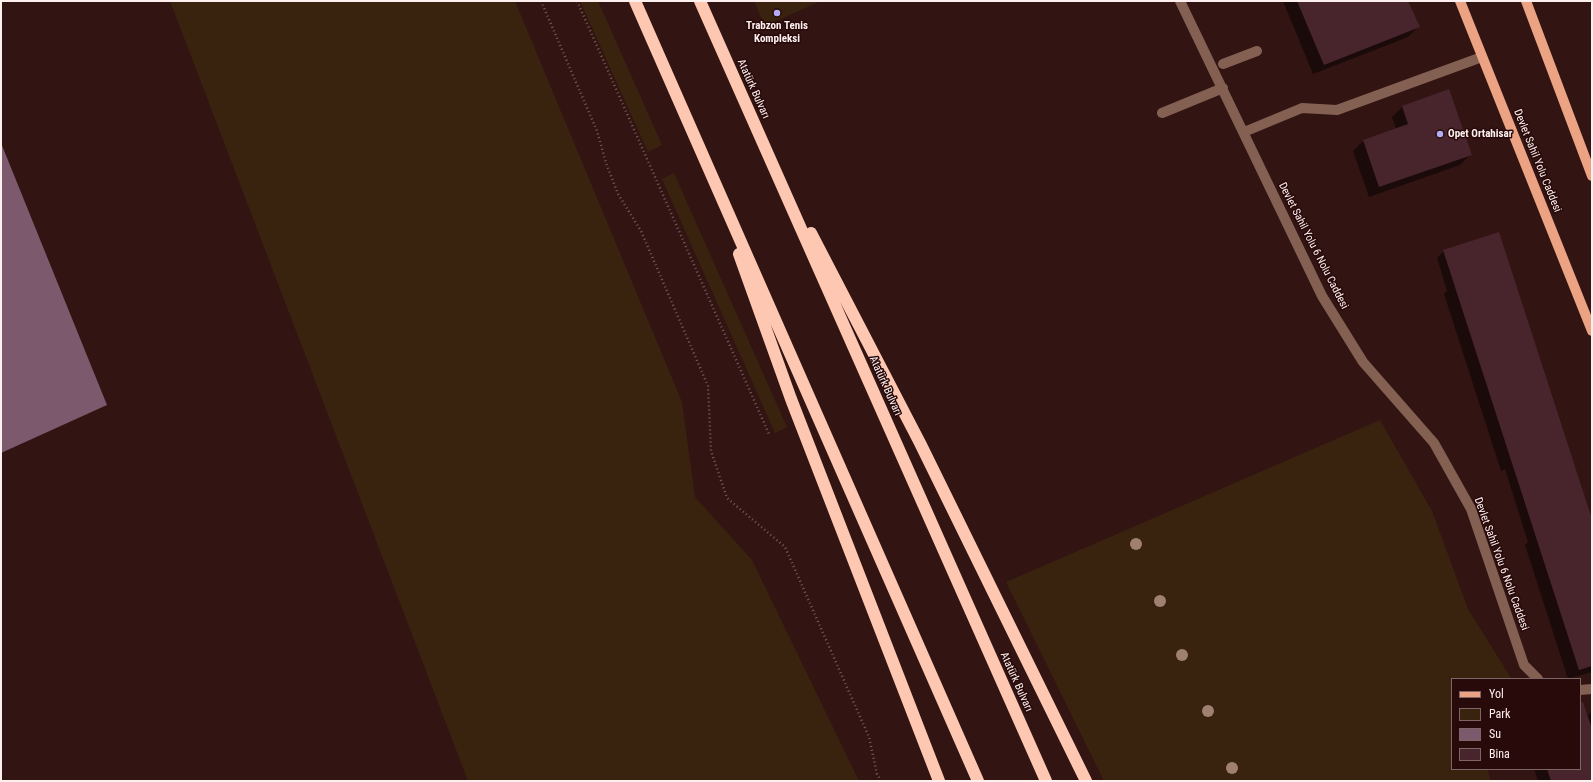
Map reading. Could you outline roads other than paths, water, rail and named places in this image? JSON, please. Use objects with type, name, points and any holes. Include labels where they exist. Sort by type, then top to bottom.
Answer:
[{"type":"highway","points":[[635,1],[978,781]]},
{"type":"highway","name":"Atatürk Bulvarı","points":[[700,1],[1046,781]]},
{"type":"highway","points":[[754,122],[920,443],[1086,781]]},
{"type":"highway","points":[[700,148],[791,399],[939,781]]},
{"type":"main road","name":"Devlet Sahil Yolu Caddesi","points":[[1460,1],[1592,331]]},
{"type":"main road","points":[[1526,1],[1592,176]]},
{"type":"lane","name":"Devlet Sahil Yolu 6 Nolu Caddesi","points":[[1180,1],[1322,296],[1363,362],[1434,443],[1467,503],[1524,665],[1537,678]]},
{"type":"lane","points":[[1223,64],[1257,51]]},
{"type":"lane","points":[[1244,132],[1302,108],[1337,110],[1482,57]]},
{"type":"lane","points":[[1162,113],[1222,88]]},
{"type":"lane","points":[[1581,690],[1592,689]]},
{"type":"water","points":[[1,143],[107,405],[1,453]]},
{"type":"place","name":"Trabzon Tenis Kompleksi","points":[[777,13]]},
{"type":"place","name":"Opet Ortahisar","points":[[1440,134]]}]
